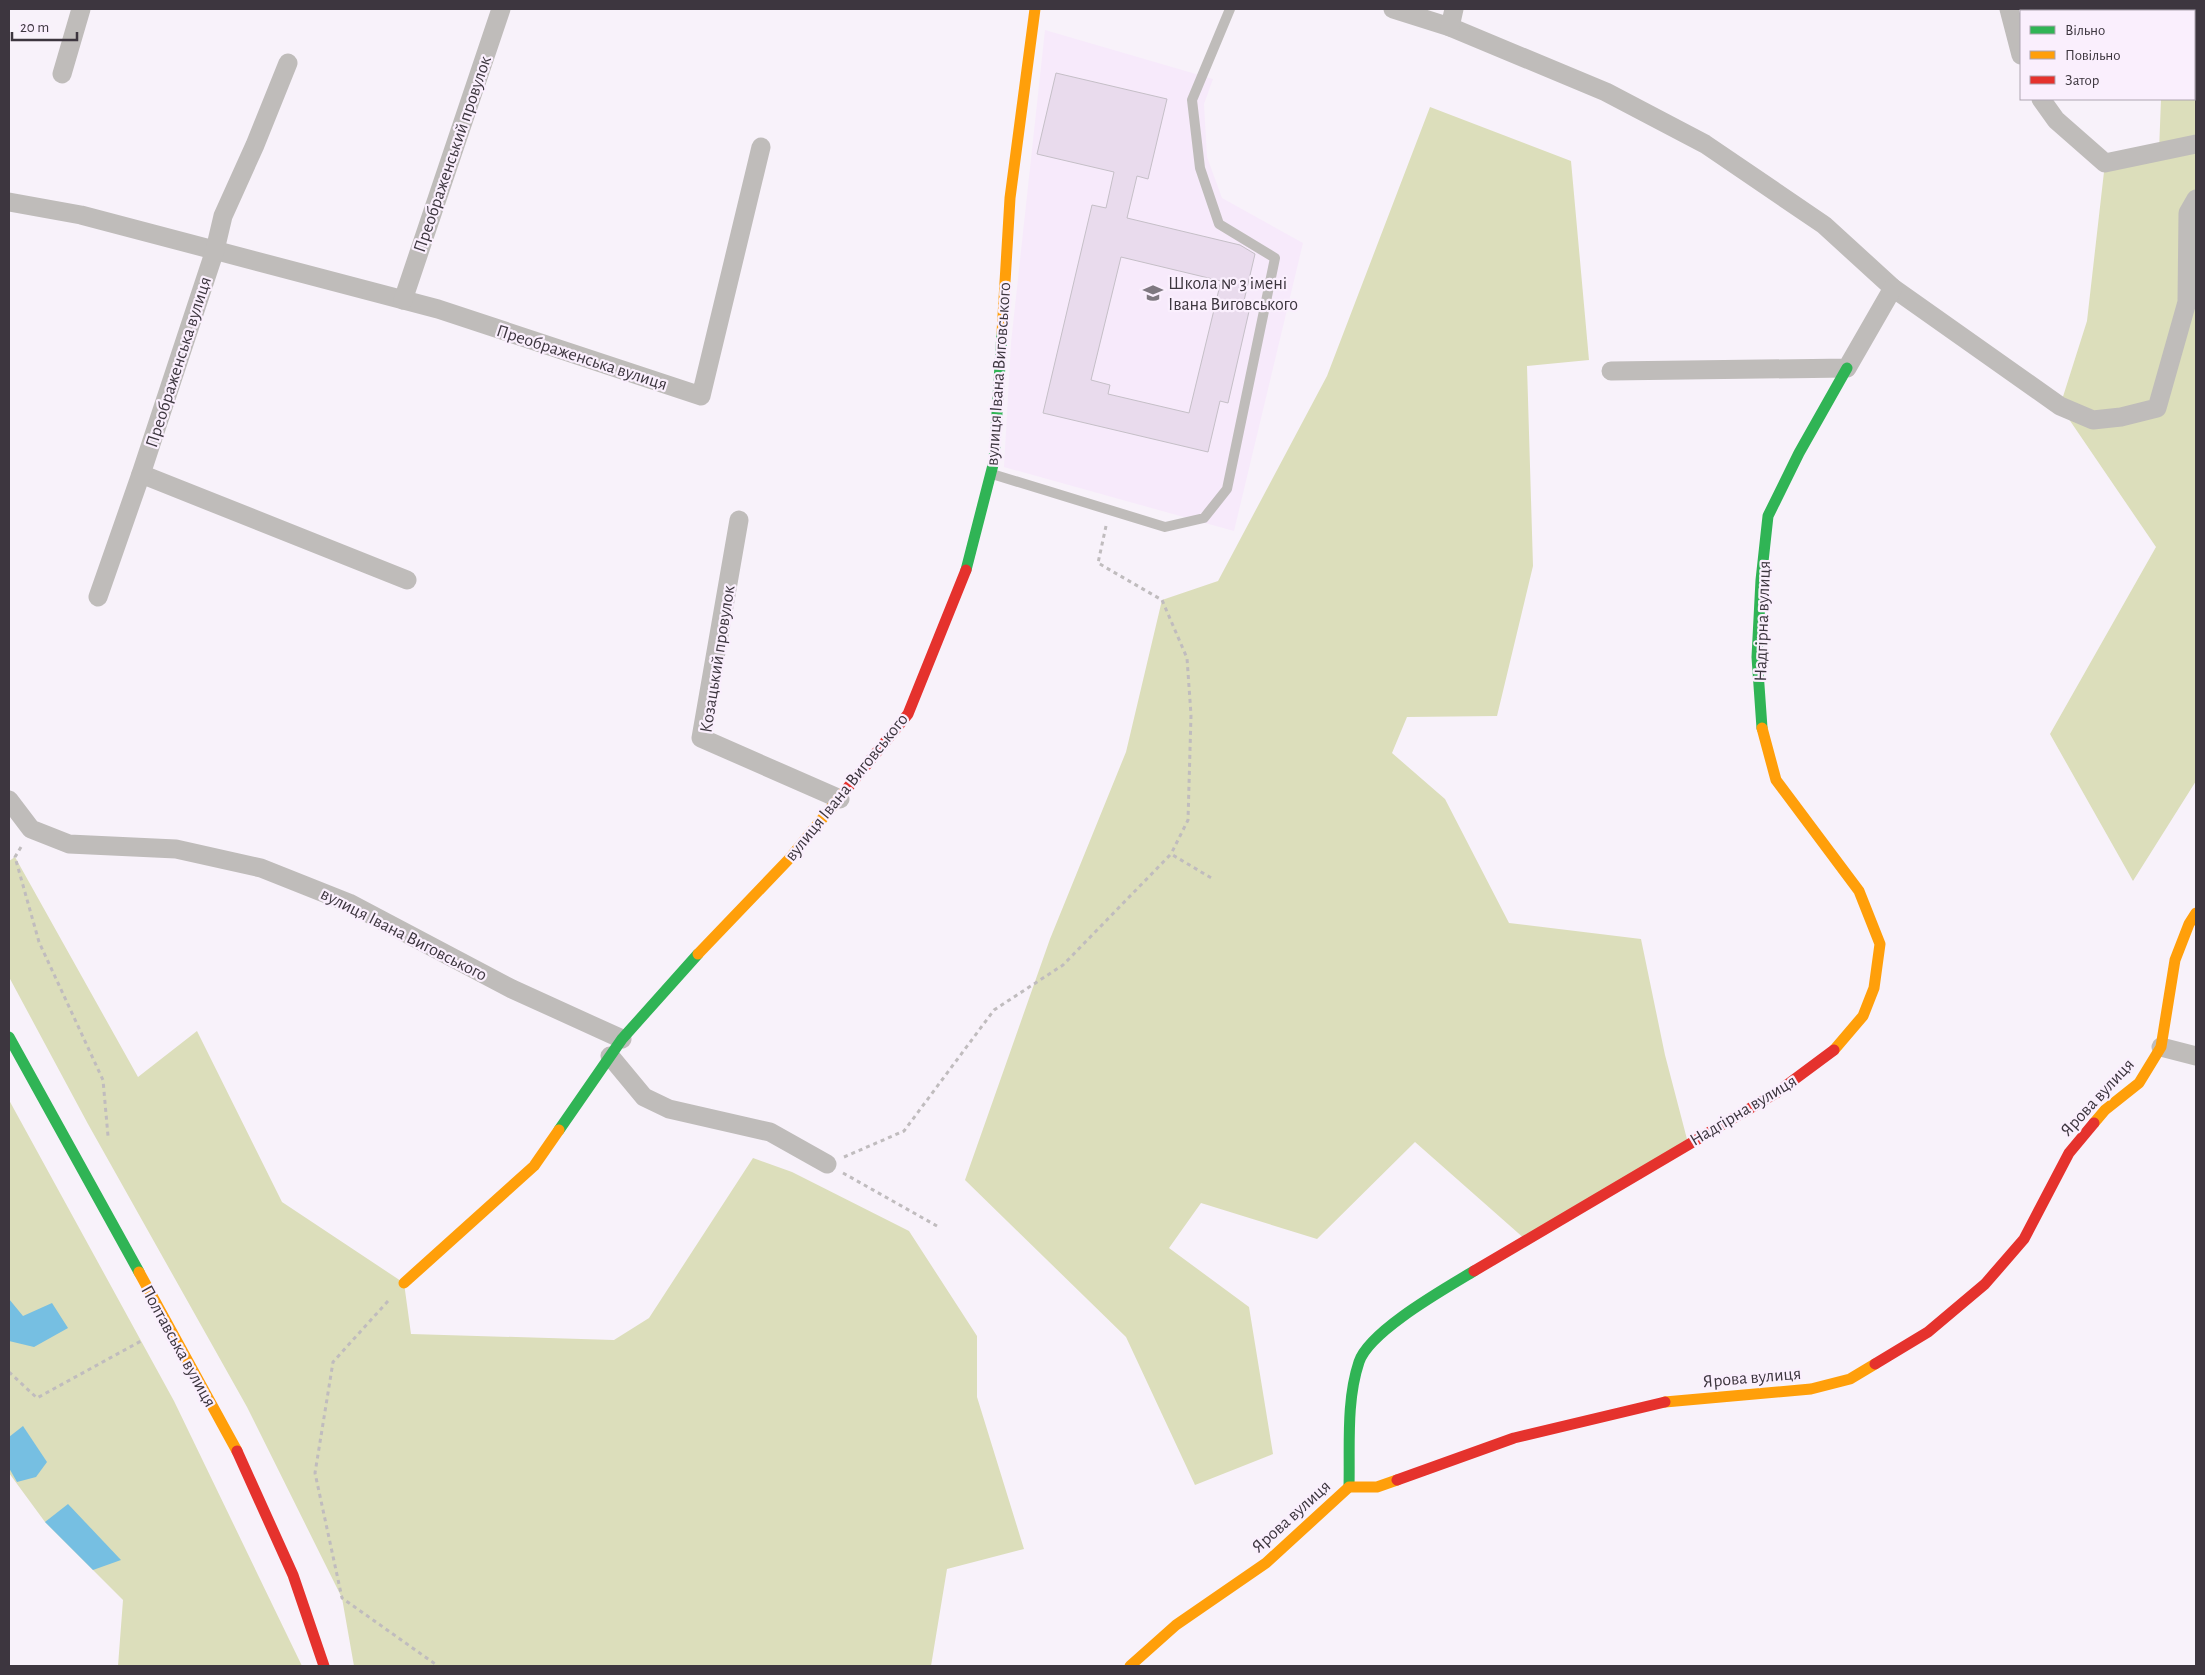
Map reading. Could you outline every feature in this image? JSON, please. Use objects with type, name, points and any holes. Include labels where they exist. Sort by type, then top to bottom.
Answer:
[{"type":"street","points":[[62,74],[81,9]]},
{"type":"street","name":"Преображенський провулок","points":[[403,300],[501,9]]},
{"type":"street","name":"вулиця Івана Виговського","points":[[404,1283],[534,1166],[622,1039],[673,981],[790,858],[908,714],[969,562],[994,461],[1010,198],[1036,9]]},
{"type":"street","points":[[1393,9],[1452,18],[1606,92],[1705,144],[1824,225],[1893,288],[2060,406],[2093,420],[2121,417],[2157,408],[2187,302],[2188,213],[2196,199]]},
{"type":"street","points":[[2009,9],[2020,51]]},
{"type":"street","points":[[215,250],[223,216],[255,146],[288,63]]},
{"type":"street","points":[[2042,100],[2056,120],[2105,163],[2196,144]]},
{"type":"street","name":"Преображенська вулиця","points":[[9,202],[81,215],[438,309],[701,396],[761,147]]},
{"type":"street","name":"Преображенська вулиця","points":[[98,597],[215,250]]},
{"type":"street","name":"Надгірна вулиця","points":[[1349,1487],[1351,1398],[1358,1360],[1380,1333],[1448,1287],[1776,1093],[1832,1052],[1863,1016],[1874,988],[1880,944],[1859,891],[1776,780],[1762,728],[1757,657],[1761,580],[1768,516],[1799,453],[1893,288]]},
{"type":"street","points":[[1611,371],[1847,368]]},
{"type":"street","points":[[141,474],[407,580]]},
{"type":"street","name":"Козацький провулок","points":[[739,520],[701,738],[840,799]]},
{"type":"street","points":[[9,800],[32,829]]},
{"type":"street","name":"вулиця Івана Виговського","points":[[32,829],[69,844],[176,848],[261,868],[349,903],[512,989],[622,1039]]},
{"type":"street","name":"Ярова вулиця","points":[[1130,1666],[1176,1626],[1266,1563],[1349,1487],[1377,1486],[1514,1438],[1667,1402],[1811,1389],[1850,1379],[1928,1332],[1985,1284],[2024,1240],[2069,1153],[2105,1110],[2139,1083],[2161,1047],[2166,1006],[2175,960],[2189,924],[2196,913]]},
{"type":"street","name":"Полтавська вулиця","points":[[9,1037],[232,1441],[293,1575],[324,1666]]},
{"type":"street","points":[[2161,1047],[2196,1056]]},
{"type":"street","points":[[610,1056],[644,1097],[669,1109],[770,1132],[827,1164]]},
{"type":"lane","points":[[991,474],[1165,527],[1204,518],[1227,489],[1275,258],[1219,224],[1200,168],[1192,100],[1230,9]]},
{"type":"path","points":[[827,1164],[904,1131],[994,1010],[1063,965],[1171,854],[1188,820],[1191,715],[1187,658],[1162,600],[1098,563],[1110,510]]},
{"type":"path","points":[[32,829],[15,857],[40,942],[104,1080],[108,1136]]},
{"type":"path","points":[[1171,854],[1213,879]]},
{"type":"path","points":[[827,1164],[937,1226]]},
{"type":"path","points":[[404,1283],[333,1362],[316,1473],[342,1598],[438,1666]]},
{"type":"path","points":[[9,1372],[37,1398],[141,1341]]},
{"type":"shaded area","name":"Школа № 3 імені Івана Виговського","points":[[1045,30],[1213,79],[1204,104],[1207,157],[1222,198],[1303,243],[1234,531],[1004,467],[1011,343]]},
{"type":"green space","points":[[2196,9],[2196,781],[2133,881],[2050,734],[2156,547],[2060,406],[2087,321],[2105,163],[2159,152],[2161,100],[2195,100],[2195,10],[2164,10]]},
{"type":"green space","points":[[1430,107],[1571,161],[1589,360],[1527,366],[1533,566],[1497,716],[1407,717],[1392,753],[1445,799],[1509,923],[1641,939],[1665,1055],[1688,1143],[1526,1240],[1415,1142],[1317,1239],[1201,1203],[1169,1248],[1249,1307],[1273,1454],[1195,1485],[1126,1337],[965,1180],[1050,939],[1126,752],[1162,600],[1218,581],[1327,376]]},
{"type":"green space","points":[[15,857],[138,1077],[197,1031],[282,1202],[404,1283],[411,1334],[614,1340],[649,1318],[753,1158],[792,1172],[909,1231],[977,1336],[977,1397],[1024,1549],[947,1569],[931,1666],[354,1666],[342,1598],[247,1407],[88,1124],[9,977],[9,861]]},
{"type":"green space","points":[[9,1100],[174,1401],[302,1666],[118,1666],[123,1600],[45,1522],[9,1473]]},
{"type":"water","points":[[9,1299],[23,1316],[52,1303],[68,1328],[34,1347],[9,1341]]},
{"type":"water","points":[[23,1426],[47,1462],[36,1477],[17,1482],[9,1468],[9,1437]]},
{"type":"water","points":[[68,1504],[121,1560],[93,1570],[45,1522]]},
{"type":"building","points":[[1056,73],[1167,99],[1148,179],[1137,176],[1127,218],[1240,245],[1255,254],[1243,305],[1250,307],[1228,403],[1220,401],[1208,452],[1043,413],[1092,205],[1106,208],[1114,172],[1037,154]],"holes":[[[1121,257],[1221,281],[1189,413],[1108,394],[1110,385],[1091,380]]]},
{"type":"traffic: fast","points":[[966,570],[994,461],[1002,333]]},
{"type":"traffic: fast","points":[[1762,728],[1757,657],[1761,580],[1768,516],[1799,453],[1847,368]]},
{"type":"traffic: fast","points":[[559,1130],[622,1039],[698,954]]},
{"type":"traffic: fast","points":[[9,1037],[139,1272]]},
{"type":"traffic: fast","points":[[1349,1487],[1350,1408],[1359,1362],[1377,1337],[1392,1324],[1474,1271]]},
{"type":"traffic: slow","points":[[1002,333],[1010,198],[1035,9]]},
{"type":"traffic: slow","points":[[1762,728],[1776,780],[1859,891],[1880,944],[1874,988],[1863,1016],[1834,1050]]},
{"type":"traffic: slow","points":[[698,954],[790,858],[845,791]]},
{"type":"traffic: slow","points":[[2094,1123],[2105,1110],[2139,1083],[2161,1047],[2175,960],[2189,924],[2196,913]]},
{"type":"traffic: slow","points":[[404,1283],[534,1166],[559,1130]]},
{"type":"traffic: slow","points":[[139,1272],[237,1451]]},
{"type":"traffic: slow","points":[[1665,1402],[1811,1389],[1850,1379],[1875,1364]]},
{"type":"traffic: slow","points":[[1130,1666],[1176,1625],[1266,1563],[1349,1487],[1377,1487],[1397,1480]]},
{"type":"traffic: jam","points":[[845,791],[908,714],[966,570]]},
{"type":"traffic: jam","points":[[1474,1271],[1776,1093],[1834,1050]]},
{"type":"traffic: jam","points":[[1875,1364],[1928,1332],[1985,1284],[2024,1239],[2069,1153],[2094,1123]]},
{"type":"traffic: jam","points":[[1397,1480],[1514,1438],[1665,1402]]},
{"type":"traffic: jam","points":[[237,1451],[293,1575],[324,1666]]},
{"type":"place","name":"Школа № 3 імені Івана Виговського","points":[[1153,293]]}]
